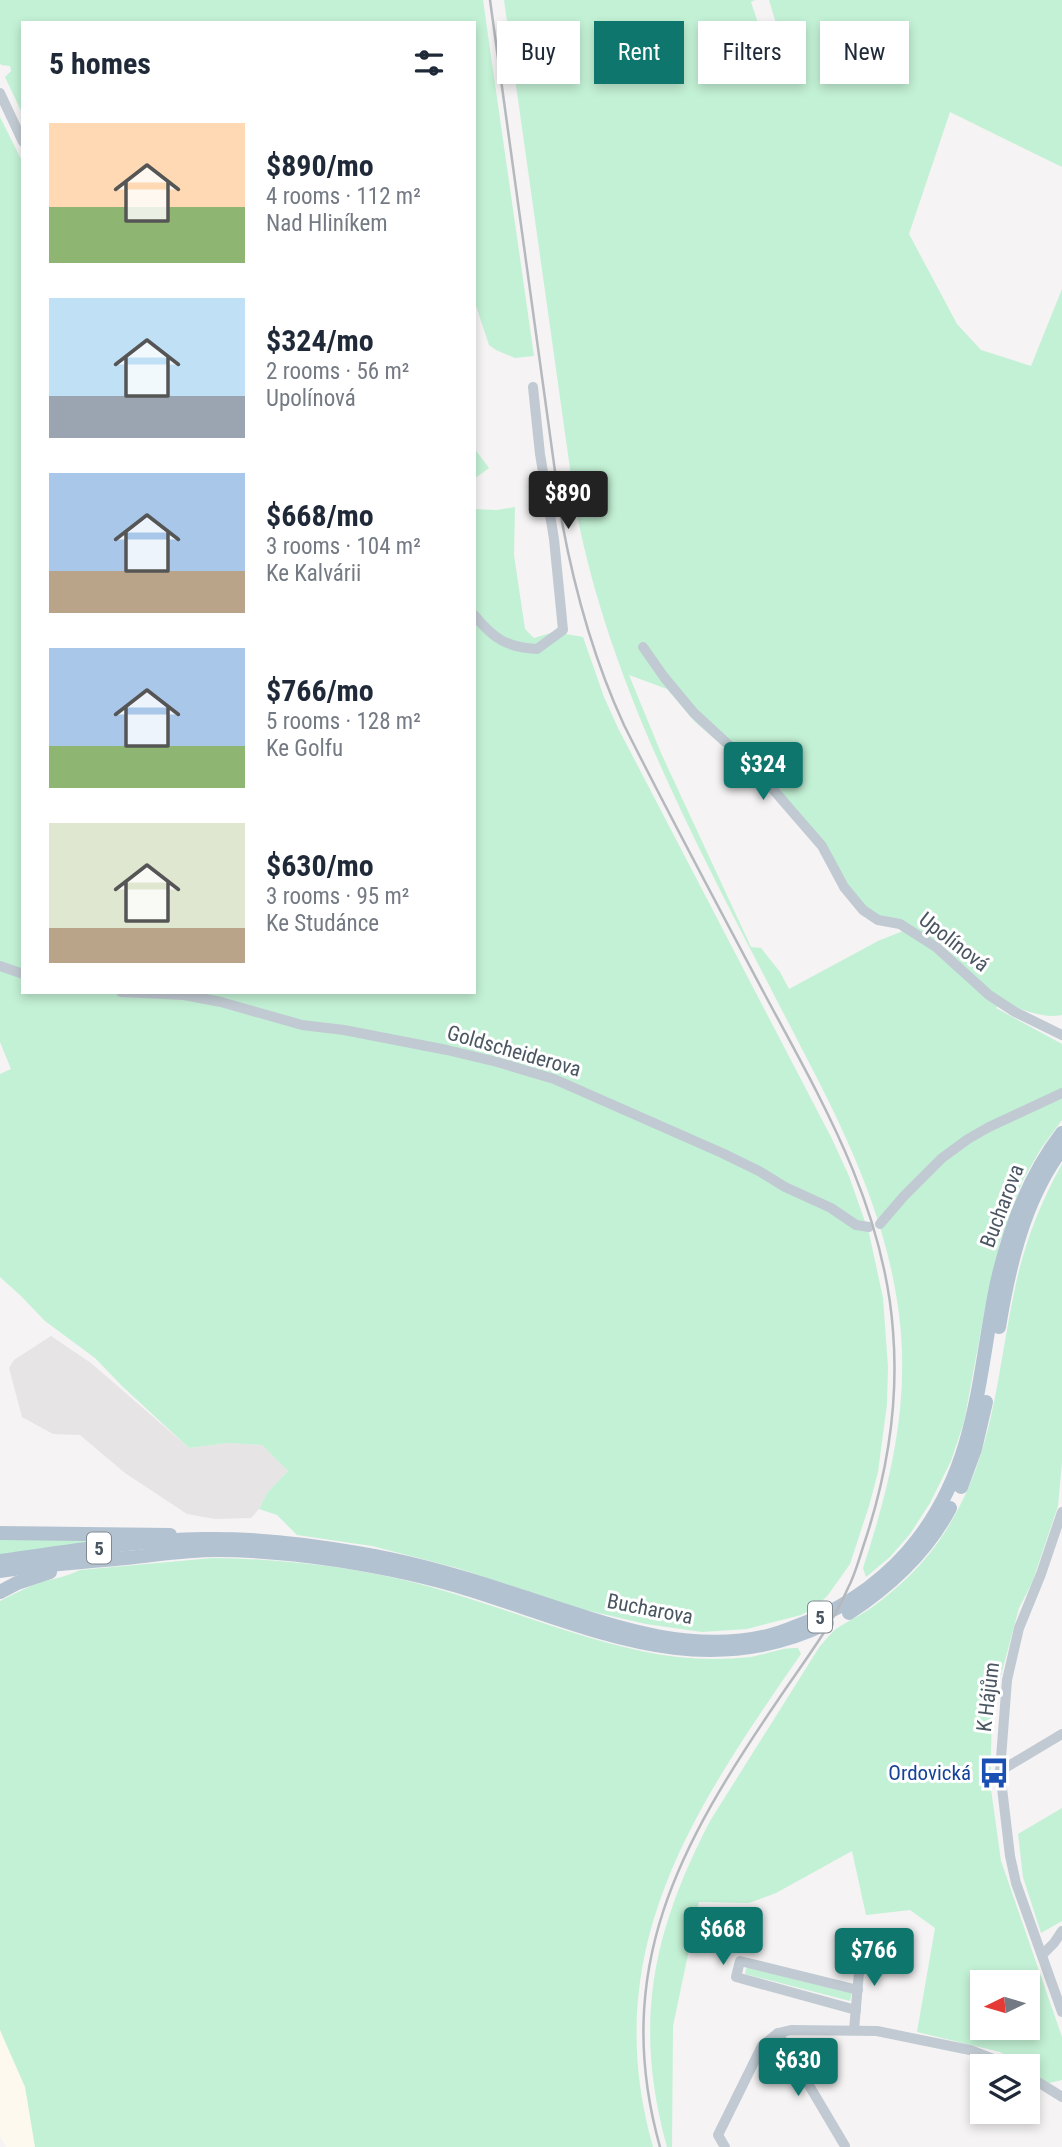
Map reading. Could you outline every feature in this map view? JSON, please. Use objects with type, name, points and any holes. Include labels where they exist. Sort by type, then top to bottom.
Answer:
[{"type":"main road","name":"Bucharova","points":[[0,1561],[199,1539],[295,1550],[358,1553],[428,1567],[612,1625],[671,1639],[720,1641],[767,1636],[822,1616],[865,1590],[906,1553],[937,1512],[947,1493],[971,1426],[997,1283],[1011,1235],[1040,1165],[1062,1133]]},
{"type":"main road","name":"Bucharova","points":[[295,1550],[421,1576],[609,1635],[668,1648],[713,1651],[765,1646],[788,1640],[844,1615],[866,1602],[903,1571],[937,1530],[959,1491],[981,1426],[1006,1289],[1018,1244],[1035,1198],[1062,1149]]},
{"type":"main road","points":[[0,1532],[155,1533],[199,1539]]},
{"type":"main road","name":"Bucharova","points":[[0,1571],[262,1547]]},
{"type":"main road","points":[[0,1592],[29,1578],[62,1570],[78,1562]]},
{"type":"street","points":[[0,93],[21,138]]},
{"type":"street","points":[[476,617],[507,645],[519,648],[537,649],[563,630],[554,539],[540,454],[533,387]]},
{"type":"street","name":"Upolínová","points":[[643,647],[694,713],[758,772],[822,846],[844,887],[863,910],[878,920],[900,924],[936,947],[989,995],[1015,1012],[1061,1034]]},
{"type":"street","points":[[0,966],[21,973]]},
{"type":"street","name":"Goldscheiderova","points":[[163,994],[221,1002],[302,1025],[344,1030],[447,1051],[554,1079],[722,1153],[759,1171],[785,1188],[831,1208],[856,1225],[875,1225],[942,1158],[968,1139],[989,1126],[1062,1093]]},
{"type":"street","name":"K Hájům","points":[[1062,1512],[1041,1574],[1018,1629],[1007,1680],[1000,1772],[1016,1883],[1062,2012]]},
{"type":"street","points":[[1000,1772],[1062,1734]]},
{"type":"street","points":[[1042,1955],[1062,1931]]},
{"type":"street","points":[[854,2031],[861,1949],[875,1936],[885,1936]]},
{"type":"street","points":[[856,2010],[736,1977],[740,1961],[858,1990]]},
{"type":"street","points":[[725,2147],[718,2135],[762,2046],[778,2033],[791,2030],[877,2031],[980,2054]]},
{"type":"street","points":[[778,2033],[845,2146]]},
{"type":"street","points":[[1040,2083],[1062,2097]]},
{"type":"shaded area","points":[[51,1336],[91,1363],[189,1448],[228,1443],[262,1445],[288,1471],[267,1493],[251,1518],[215,1519],[187,1514],[125,1473],[80,1435],[53,1434],[22,1417],[9,1368],[14,1360]]},
{"type":"shaded area","points":[[0,2030],[26,2088],[35,2147],[6,2147],[0,2136]]},
{"type":"green space","points":[[0,0],[483,0],[534,356],[515,358],[489,345],[476,306],[476,21],[21,21],[21,111],[5,77],[11,71],[10,66],[0,63]]},
{"type":"green space","points":[[504,0],[755,0],[751,2],[757,21],[698,21],[698,84],[806,84],[806,21],[775,21],[769,0],[1062,0],[1062,167],[950,112],[909,234],[957,324],[981,350],[1031,366],[1062,289],[1062,1015],[1039,1014],[1002,1002],[996,1008],[1062,1044],[1062,1120],[1023,1180],[1000,1242],[964,1422],[951,1461],[930,1503],[910,1534],[890,1557],[866,1577],[863,1568],[891,1466],[901,1399],[901,1330],[887,1253],[876,1213],[846,1137],[711,872],[655,753],[630,693],[589,568],[575,504],[516,84],[580,84],[580,21],[507,21]],"holes":[[[629,675],[667,689],[695,722],[756,775],[815,843],[878,924],[903,931],[878,941],[789,989],[780,972],[761,948],[751,947],[661,753]]]},
{"type":"green space","points":[[0,117],[21,159],[21,969],[0,962]]},
{"type":"green space","points":[[476,451],[489,468],[476,478]]},
{"type":"green space","points":[[515,507],[514,555],[525,629],[534,638],[554,632],[583,637],[618,728],[832,1139],[849,1176],[869,1233],[883,1298],[888,1367],[887,1404],[878,1472],[869,1506],[850,1564],[828,1595],[815,1608],[801,1615],[747,1629],[702,1632],[646,1624],[581,1609],[457,1568],[372,1546],[297,1535],[277,1515],[259,1509],[267,1493],[288,1471],[262,1445],[228,1443],[189,1448],[95,1358],[45,1321],[0,1277],[0,1074],[11,1069],[0,1042],[0,969],[21,976],[21,994],[476,994],[476,509]]},
{"type":"green space","points":[[1062,1164],[1062,1462],[1058,1506],[1032,1583],[1019,1608],[999,1683],[992,1718],[990,1782],[1001,1861],[1039,1970],[970,1970],[970,2040],[1040,2040],[1040,1974],[1062,2037],[1062,2080],[1049,2083],[1040,2077],[1040,2054],[1003,2054],[917,2032],[935,1928],[910,1910],[866,1915],[852,1851],[776,1893],[749,1903],[699,1902],[673,2026],[672,2147],[667,2147],[651,2060],[650,2019],[662,1941],[674,1902],[710,1821],[820,1646],[836,1629],[871,1608],[912,1573],[938,1543],[961,1503],[984,1445],[1014,1293],[1022,1259],[1039,1211]]},
{"type":"green space","points":[[0,1538],[125,1538],[0,1555]]},
{"type":"green space","points":[[213,1558],[302,1563],[391,1577],[448,1592],[592,1639],[668,1656],[723,1659],[798,1648],[801,1654],[724,1769],[692,1827],[666,1885],[647,1946],[637,2009],[639,2076],[653,2147],[35,2147],[25,2087],[0,2030],[0,1601],[36,1584],[80,1570]]},
{"type":"green space","points":[[1062,1808],[1062,1921],[1041,1933],[1023,1877],[1018,1834]]},
{"type":"green space","points":[[747,1965],[852,1992],[850,2001],[745,1974]]},
{"type":"railway","points":[[490,0],[562,522],[587,625],[603,676],[624,725],[828,1114],[847,1156],[877,1241],[887,1285],[893,1331],[893,1412],[885,1466],[853,1578],[824,1632],[711,1805],[684,1858],[664,1910],[650,1965],[644,2022],[647,2082],[660,2147]]},
{"type":"place","name":"Ordovická","points":[[994,1773]]}]
